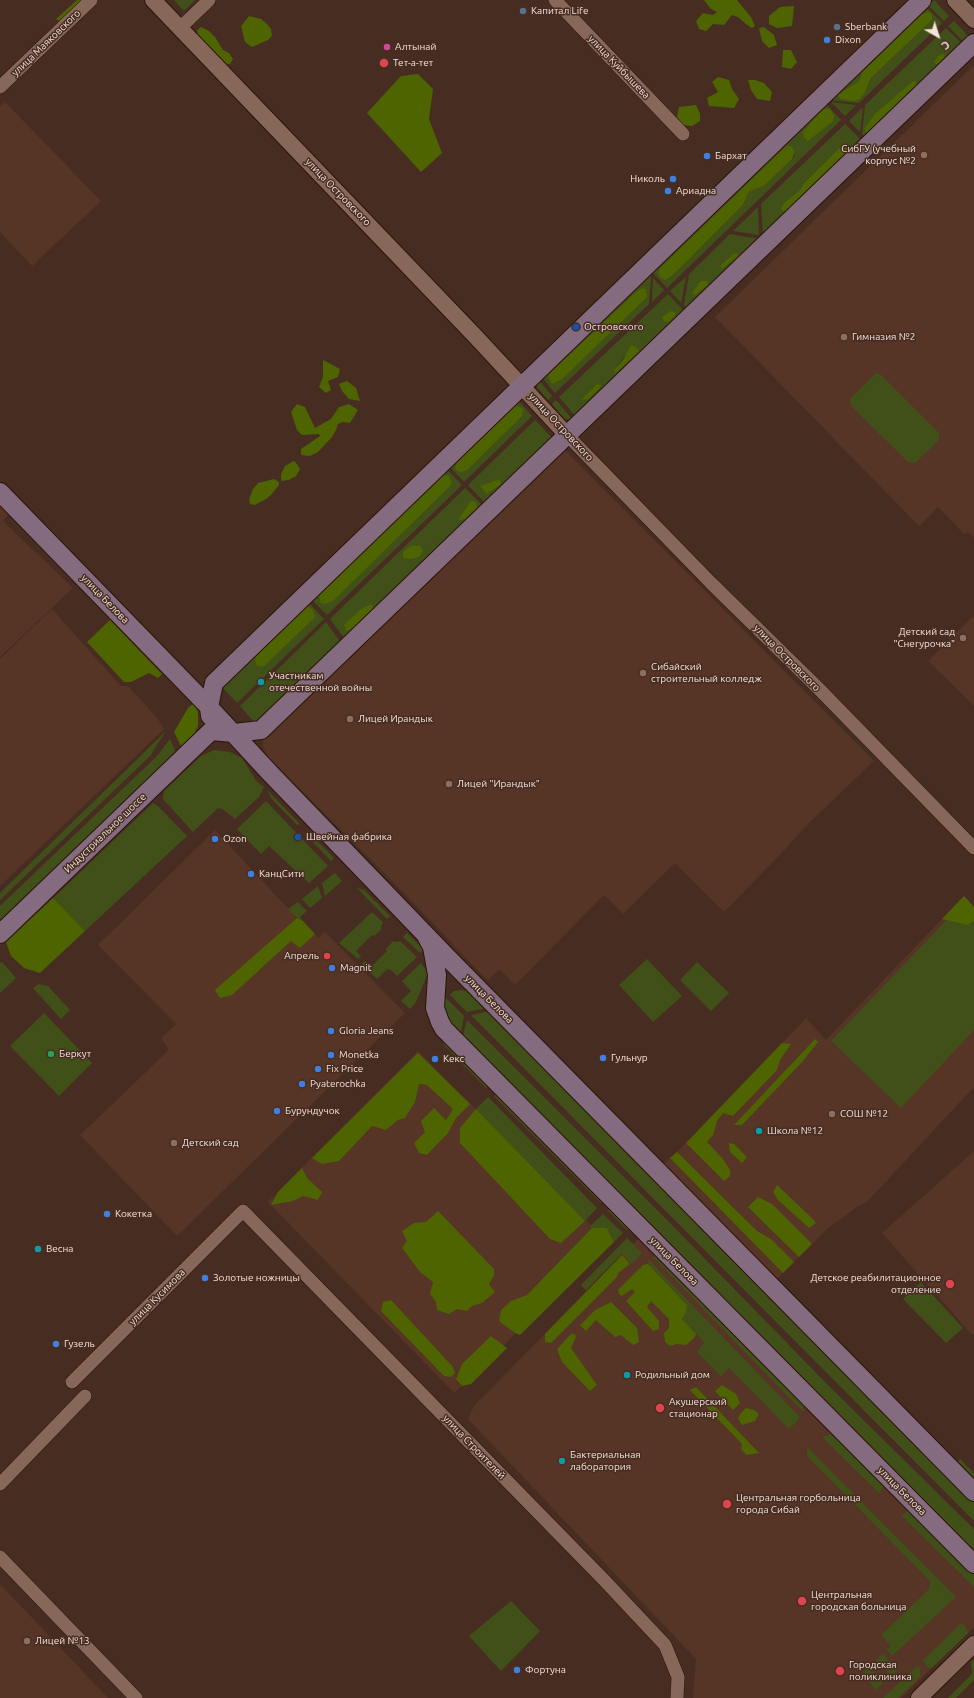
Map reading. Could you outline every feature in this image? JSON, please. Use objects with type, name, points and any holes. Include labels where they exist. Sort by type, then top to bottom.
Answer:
[{"type":"main road","points":[[192,689],[214,683],[922,0]]},
{"type":"main road","points":[[214,683],[209,707],[211,731],[234,733],[261,730],[974,43]]},
{"type":"main road","name":"улица Белова","points":[[0,492],[192,689],[448,958],[974,1492]]},
{"type":"main road","points":[[257,758],[261,730]]},
{"type":"main road","name":"Индустриальное шоссе","points":[[0,934],[211,731]]},
{"type":"main road","name":"улица Белова","points":[[425,934],[432,947],[437,975],[435,1008],[440,1022],[454,1040],[974,1564]]},
{"type":"main road","points":[[448,958],[450,980]]},
{"type":"main road","points":[[435,996],[450,980],[469,979]]},
{"type":"street","name":"улица Маяковского","points":[[0,87],[91,0]]},
{"type":"street","name":"улица Островского","points":[[153,0],[711,583],[819,689],[974,848]]},
{"type":"street","points":[[180,28],[209,0]]},
{"type":"street","name":"улица Куйбышева","points":[[555,0],[683,134]]},
{"type":"street","points":[[955,0],[974,20]]},
{"type":"street","name":"улица Кусимова","points":[[72,1382],[243,1211]]},
{"type":"street","name":"улица Строителей","points":[[243,1211],[599,1574],[666,1645],[678,1677],[678,1698]]},
{"type":"street","points":[[0,1484],[85,1396]]},
{"type":"street","points":[[0,1557],[136,1698]]},
{"type":"street","points":[[919,1698],[974,1644]]},
{"type":"shaded area","name":"Гимназия №2","points":[[974,65],[974,537],[968,532],[964,534],[938,507],[919,526],[715,317]]},
{"type":"shaded area","points":[[5,102],[101,201],[32,266],[0,232],[0,107]]},
{"type":"shaded area","points":[[564,449],[874,761],[810,822],[724,912],[675,863],[623,914],[604,895],[515,985],[499,969],[488,981],[405,894],[268,757],[263,747],[263,737]]},
{"type":"shaded area","points":[[0,505],[9,514],[3,521],[73,588],[0,657]]},
{"type":"shaded area","points":[[52,609],[121,686],[128,686],[158,719],[164,729],[0,886],[0,659]]},
{"type":"shaded area","name":"Детский сад \"Снегурочка\"","points":[[974,615],[974,706],[928,661]]},
{"type":"shaded area","points":[[215,830],[297,918],[303,921],[318,938],[325,932],[405,1013],[177,1236],[80,1135],[169,1050],[161,1038],[176,1024],[98,945]]},
{"type":"shaded area","name":"СОШ №12","points":[[964,896],[974,907],[974,1087],[867,1202],[857,1207],[827,1229],[777,1279],[662,1166],[806,1018],[826,1040]]},
{"type":"shaded area","points":[[418,1051],[609,1243],[454,1393],[268,1202]]},
{"type":"shaded area","name":"Детское реабилитационное отделение","points":[[974,1151],[974,1334],[972,1335],[882,1233]]},
{"type":"shaded area","name":"Центральная горбольница города Сибай","points":[[639,1238],[974,1573],[974,1627],[901,1698],[693,1698],[696,1659],[468,1419],[474,1406]]},
{"type":"shaded area","name":"Лицей №13","points":[[0,1584],[108,1698],[0,1698]]},
{"type":"green space","points":[[77,0],[92,0],[63,23],[56,19]]},
{"type":"green space","points":[[174,0],[195,0],[184,11]]},
{"type":"green space","points":[[704,0],[737,0],[751,17],[755,26],[752,28],[738,17],[732,15],[724,25],[713,24],[706,31],[699,29],[696,21],[703,13],[713,15],[717,12],[711,9]]},
{"type":"green space","points":[[934,0],[949,16],[944,21],[928,5]]},
{"type":"green space","points":[[794,6],[792,26],[777,28],[769,24],[769,16],[780,7]]},
{"type":"green space","points":[[926,7],[942,23],[859,103],[829,100]],"holes":[[[928,11],[932,20],[871,78],[865,92],[839,93],[859,81],[862,72],[921,15]]]},
{"type":"green space","points":[[928,11],[932,15],[932,20],[871,78],[860,99],[854,101],[840,99],[838,94],[859,81],[862,72],[921,15]]},
{"type":"green space","points":[[249,16],[261,19],[267,24],[271,29],[272,36],[268,40],[252,47],[245,42],[241,26]]},
{"type":"green space","points":[[954,21],[970,38],[965,43],[948,26]]},
{"type":"green space","points":[[201,27],[209,31],[215,37],[223,50],[229,53],[233,59],[230,64],[220,65],[198,37],[197,30]]},
{"type":"green space","points":[[764,27],[774,35],[777,45],[769,48],[762,41],[759,28]]},
{"type":"green space","points":[[946,28],[963,45],[866,138],[862,134],[865,105]]},
{"type":"green space","points":[[783,50],[791,50],[797,62],[791,69],[782,67]]},
{"type":"green space","points":[[944,54],[945,59],[937,65],[934,62],[939,55]]},
{"type":"green space","points":[[418,74],[433,89],[429,119],[442,153],[421,172],[367,113],[401,76]]},
{"type":"green space","points":[[718,77],[729,80],[732,89],[739,99],[734,108],[709,106],[707,98],[718,92],[712,82]]},
{"type":"green space","points":[[748,80],[755,80],[764,83],[772,92],[770,101],[757,99],[751,90]]},
{"type":"green space","points":[[913,81],[916,82],[917,87],[869,132],[865,132],[865,128],[875,114]]},
{"type":"green space","points":[[831,102],[856,105],[845,116]]},
{"type":"green space","points":[[825,103],[841,120],[667,288],[652,272]],"holes":[[[787,145],[795,154],[794,157],[765,185],[749,192],[743,205],[672,276],[658,273],[660,268]]]},
{"type":"green space","points":[[696,105],[700,114],[700,121],[692,126],[683,125],[677,117],[679,107]]},
{"type":"green space","points":[[863,107],[860,132],[849,121]]},
{"type":"green space","points":[[822,109],[830,109],[834,115],[833,121],[808,141],[804,137],[803,132]]},
{"type":"green space","points":[[845,124],[862,141],[763,236],[761,204]],"holes":[[[845,144],[848,151],[789,208],[783,211],[785,202],[800,190],[804,183],[841,146]]]},
{"type":"green space","points":[[845,144],[849,145],[850,149],[783,212],[781,208],[785,202],[800,190],[804,183],[841,146]]},
{"type":"green space","points":[[787,145],[792,147],[795,152],[792,159],[765,185],[749,192],[743,205],[672,276],[665,280],[660,277],[658,273],[660,268]]},
{"type":"green space","points":[[758,207],[759,235],[733,231]]},
{"type":"green space","points":[[730,234],[760,239],[687,309],[684,305],[689,274]]},
{"type":"green space","points":[[737,253],[738,256],[722,269],[720,266],[733,254]]},
{"type":"green space","points":[[649,274],[651,276],[649,304],[555,393],[541,376]]},
{"type":"green space","points":[[686,277],[681,303],[670,291]]},
{"type":"green space","points":[[653,278],[664,290],[652,302]]},
{"type":"green space","points":[[701,281],[708,281],[708,285],[695,295],[692,293]]},
{"type":"green space","points":[[643,288],[646,289],[647,297],[562,379],[552,384],[548,377],[549,374],[637,291]]},
{"type":"green space","points":[[668,294],[684,311],[575,416],[559,397]],"holes":[[[640,350],[616,373],[614,370],[624,358]]]},
{"type":"green space","points":[[671,311],[675,312],[675,316],[668,322],[664,321],[662,317]]},
{"type":"green space","points":[[631,345],[640,351],[615,374],[614,370],[624,359]]},
{"type":"green space","points":[[323,360],[340,369],[338,377],[328,381],[331,390],[326,393],[319,387],[323,377]]},
{"type":"green space","points":[[875,374],[880,374],[939,433],[939,440],[915,463],[908,462],[851,406],[850,399]]},
{"type":"green space","points":[[538,379],[552,396],[548,400],[537,387]]},
{"type":"green space","points":[[347,381],[356,388],[360,401],[349,399],[342,391],[339,384]]},
{"type":"green space","points":[[597,384],[602,386],[588,399],[581,400]]},
{"type":"green space","points":[[517,399],[532,416],[464,482],[448,465]]},
{"type":"green space","points":[[556,400],[572,419],[571,420],[565,419],[552,404]]},
{"type":"green space","points":[[297,404],[305,407],[315,428],[331,419],[339,407],[349,404],[358,410],[350,423],[342,422],[338,424],[332,437],[318,452],[310,456],[301,455],[301,449],[320,436],[319,434],[302,435],[297,430],[291,412]]},
{"type":"green space","points":[[515,405],[523,409],[522,416],[466,471],[459,472],[455,469],[457,461]]},
{"type":"green space","points":[[535,420],[552,438],[485,503],[468,485]]},
{"type":"green space","points":[[294,461],[300,469],[296,476],[289,480],[281,481],[281,474],[285,466]]},
{"type":"green space","points":[[446,468],[462,485],[327,615],[311,599]],"holes":[[[441,477],[319,600],[318,596]]]},
{"type":"green space","points":[[445,475],[449,476],[452,484],[333,601],[325,604],[321,603],[318,596],[441,477]]},
{"type":"green space","points":[[274,479],[279,482],[279,485],[272,494],[255,505],[250,504],[249,499],[253,489],[258,483]]},
{"type":"green space","points":[[500,479],[501,484],[487,494],[480,486]]},
{"type":"green space","points":[[465,488],[482,505],[345,639],[330,619]]},
{"type":"green space","points":[[471,501],[476,502],[477,508],[465,519],[458,520]]},
{"type":"green space","points":[[411,546],[420,546],[423,551],[419,557],[411,559],[403,558],[403,552]]},
{"type":"green space","points":[[308,602],[324,619],[237,703],[222,687]]},
{"type":"green space","points":[[371,604],[374,608],[352,629],[346,631],[344,625],[361,609]]},
{"type":"green space","points":[[307,607],[313,610],[315,616],[314,618],[264,666],[257,666],[255,660],[256,656]]},
{"type":"green space","points":[[110,620],[162,674],[158,678],[149,673],[131,682],[124,682],[87,642]]},
{"type":"green space","points":[[326,622],[341,643],[262,720],[256,722],[253,721],[240,706]]},
{"type":"green space","points":[[194,703],[198,712],[198,726],[191,740],[183,750],[174,732],[188,708]]},
{"type":"green space","points":[[166,731],[150,756],[0,900],[0,893]]},
{"type":"green space","points":[[170,739],[177,755],[0,926],[0,906],[157,756]]},
{"type":"green space","points":[[214,750],[230,752],[242,758],[257,782],[264,787],[259,797],[235,819],[224,810],[218,808],[193,832],[163,799],[164,791],[201,756]]},
{"type":"green space","points":[[268,791],[299,823],[298,826],[271,798]]},
{"type":"green space","points":[[266,801],[328,866],[309,883],[269,846],[261,854],[237,829]]},
{"type":"green space","points":[[153,803],[159,807],[187,836],[85,931],[53,898]]},
{"type":"green space","points":[[309,833],[334,858],[331,861],[306,835]]},
{"type":"green space","points":[[335,873],[342,881],[325,896],[322,883]]},
{"type":"green space","points":[[318,886],[322,898],[310,908],[302,899]]},
{"type":"green space","points":[[357,888],[364,890],[390,916],[387,919]]},
{"type":"green space","points":[[964,896],[974,907],[974,921],[967,925],[942,919]]},
{"type":"green space","points":[[53,898],[85,931],[40,973],[24,968],[11,956],[6,942]]},
{"type":"green space","points":[[298,902],[307,911],[300,917],[303,921],[297,918],[288,909]]},
{"type":"green space","points":[[959,907],[974,922],[974,1030],[901,1108],[831,1041]]},
{"type":"green space","points":[[372,912],[383,922],[381,930],[374,936],[372,935],[356,951],[361,956],[358,959],[339,943]]},
{"type":"green space","points":[[297,918],[303,921],[315,934],[300,948],[291,941],[232,995],[220,998],[215,990]]},
{"type":"green space","points":[[407,933],[424,950],[420,953],[403,937]]},
{"type":"green space","points":[[393,941],[400,941],[417,957],[397,976],[391,970],[387,969],[377,979],[362,964],[365,961],[371,967],[387,951],[386,949]]},
{"type":"green space","points":[[647,959],[682,996],[653,1022],[619,985]]},
{"type":"green space","points":[[2,962],[16,978],[0,993],[0,963]]},
{"type":"green space","points":[[697,962],[729,993],[711,1011],[680,980]]},
{"type":"green space","points":[[421,963],[428,973],[416,1002],[410,1009],[401,1001],[411,991],[402,981]]},
{"type":"green space","points":[[39,984],[48,986],[70,1010],[61,1019],[33,988]]},
{"type":"green space","points":[[462,990],[470,992],[487,1008],[467,1012],[450,995],[454,991]]},
{"type":"green space","points":[[446,998],[464,1016],[460,1037],[445,1020],[443,1001]]},
{"type":"green space","points":[[490,1011],[974,1500],[974,1521],[471,1015]]},
{"type":"green space","name":"Беркут","points":[[44,1013],[92,1063],[59,1096],[10,1046]]},
{"type":"green space","points":[[467,1020],[672,1225],[825,1382],[974,1529],[974,1554],[464,1041],[463,1035]]},
{"type":"green space","points":[[815,1039],[818,1042],[803,1061],[742,1125],[734,1125]]},
{"type":"green space","points":[[446,1041],[488,1085],[486,1088],[443,1044]]},
{"type":"green space","points":[[782,1043],[791,1044],[780,1060],[777,1070],[733,1116],[723,1113],[717,1121],[713,1135],[707,1142],[723,1159],[730,1170],[730,1176],[724,1181],[686,1143]]},
{"type":"green space","points":[[418,1053],[470,1104],[456,1118],[448,1133],[427,1155],[419,1153],[414,1143],[425,1132],[421,1121],[434,1108],[446,1120],[453,1109],[427,1085],[419,1084],[415,1102],[405,1118],[398,1120],[386,1130],[372,1126],[339,1161],[322,1164],[312,1158]]},
{"type":"green space","points":[[497,1093],[603,1200],[601,1203],[494,1096]]},
{"type":"green space","points":[[488,1097],[597,1208],[585,1221],[476,1109]]},
{"type":"green space","points":[[476,1109],[585,1221],[561,1243],[550,1239],[460,1143],[460,1128]]},
{"type":"green space","points":[[729,1143],[734,1144],[747,1157],[742,1163],[730,1152]]},
{"type":"green space","points":[[677,1152],[757,1231],[771,1239],[794,1262],[783,1273],[670,1158]]},
{"type":"green space","points":[[302,1168],[307,1178],[322,1192],[318,1200],[303,1196],[293,1201],[271,1205],[278,1192]]},
{"type":"green space","points":[[777,1185],[816,1223],[809,1228],[778,1200],[773,1192]]},
{"type":"green space","points":[[758,1197],[772,1204],[812,1244],[799,1257],[748,1207]]},
{"type":"green space","points":[[607,1210],[614,1210],[630,1227],[627,1230]]},
{"type":"green space","points":[[438,1211],[494,1269],[494,1276],[489,1284],[495,1292],[482,1303],[472,1306],[467,1311],[457,1309],[449,1314],[437,1310],[436,1302],[430,1294],[433,1282],[420,1272],[402,1248],[407,1241],[402,1231],[414,1223],[426,1222]]},
{"type":"green space","points":[[603,1214],[623,1233],[614,1242],[607,1228],[592,1228],[590,1226]]},
{"type":"green space","points":[[592,1228],[607,1228],[614,1242],[520,1335],[499,1321],[501,1310],[511,1301],[527,1295]]},
{"type":"green space","points":[[627,1238],[642,1253],[632,1264],[622,1254],[586,1290],[581,1285]]},
{"type":"green space","points":[[622,1255],[630,1264],[618,1273],[617,1277],[551,1343],[545,1342],[545,1334]]},
{"type":"green space","points":[[659,1255],[804,1404],[803,1412],[653,1257]]},
{"type":"green space","points":[[649,1260],[799,1416],[799,1419],[789,1429],[729,1368],[721,1376],[697,1352],[704,1342],[682,1319],[686,1312],[687,1305],[648,1264]]},
{"type":"green space","points":[[648,1264],[687,1305],[686,1312],[682,1319],[696,1334],[694,1338],[686,1345],[677,1344],[670,1346],[665,1342],[664,1333],[669,1328],[669,1319],[651,1301],[647,1307],[659,1321],[659,1329],[653,1331],[626,1301],[635,1292],[632,1289],[622,1296],[619,1294],[618,1290],[643,1265]]},
{"type":"green space","points":[[921,1282],[963,1328],[946,1343],[903,1299]]},
{"type":"green space","points":[[391,1300],[453,1367],[455,1373],[451,1377],[444,1376],[381,1311],[383,1302]]},
{"type":"green space","points":[[611,1302],[637,1328],[639,1342],[633,1345],[621,1335],[615,1337],[596,1320],[586,1331],[580,1325],[595,1310]]},
{"type":"green space","points":[[571,1334],[575,1334],[576,1337],[571,1348],[597,1385],[590,1391],[562,1362],[557,1349]]},
{"type":"green space","points":[[491,1336],[507,1348],[471,1384],[462,1386],[456,1379],[462,1364]]},
{"type":"green space","points":[[722,1385],[736,1394],[740,1403],[733,1410],[715,1391]]},
{"type":"green space","points":[[696,1387],[759,1453],[747,1455],[741,1449],[742,1444],[690,1390]]},
{"type":"green space","points":[[746,1408],[754,1410],[759,1414],[755,1421],[742,1425],[738,1419],[740,1414]]},
{"type":"green space","points":[[832,1434],[885,1486],[879,1493],[822,1437]]},
{"type":"green space","points":[[807,1447],[956,1597],[892,1656],[887,1650],[891,1646],[881,1635],[928,1590],[930,1581],[807,1456]]},
{"type":"green space","points":[[960,1459],[974,1473],[974,1480],[957,1463]]},
{"type":"green space","points":[[908,1510],[974,1575],[974,1587],[902,1516]]},
{"type":"green space","points":[[511,1601],[540,1631],[501,1671],[469,1636]]},
{"type":"green space","points":[[960,1624],[965,1625],[968,1633],[932,1668],[927,1667],[923,1660]]},
{"type":"green space","points":[[883,1654],[898,1670],[891,1676],[876,1660]]},
{"type":"green space","points":[[974,1660],[974,1680],[956,1698],[948,1698],[972,1674],[971,1662]]},
{"type":"green space","points":[[918,1665],[920,1667],[920,1677],[898,1698],[883,1698]]},
{"type":"green space","points":[[869,1667],[883,1683],[876,1690],[862,1674]]},
{"type":"place","name":"Капитал Life","points":[[523,11]]},
{"type":"place","name":"Sberbank","points":[[837,27]]},
{"type":"place","name":"Dixon","points":[[827,40]]},
{"type":"place","name":"Алтынай","points":[[387,47]]},
{"type":"place","name":"Тет-а-тет","points":[[384,63]]},
{"type":"place","name":"СибГУ (учебный корпус №2","points":[[924,155]]},
{"type":"place","name":"Бархат","points":[[707,156]]},
{"type":"place","name":"Николь","points":[[673,179]]},
{"type":"place","name":"Ариадна","points":[[668,191]]},
{"type":"place","name":"Островского","points":[[576,327]]},
{"type":"place","name":"Гимназия №2","points":[[844,337]]},
{"type":"place","name":"Детский сад \"Снегурочка\"","points":[[963,638]]},
{"type":"place","name":"Сибайский строительный колледж","points":[[643,673]]},
{"type":"place","name":"Участникам отечественной войны","points":[[261,682]]},
{"type":"place","name":"Лицей Ирандык","points":[[350,719]]},
{"type":"place","name":"Лицей \"Ирандык\"","points":[[449,784]]},
{"type":"place","name":"Швейная фабрика","points":[[298,837]]},
{"type":"place","name":"Ozon","points":[[215,839]]},
{"type":"place","name":"КанцСити","points":[[251,874]]},
{"type":"place","name":"Апрель","points":[[327,956]]},
{"type":"place","name":"Magnit","points":[[332,968]]},
{"type":"place","name":"Gloria Jeans","points":[[331,1031]]},
{"type":"place","name":"Беркут","points":[[51,1054]]},
{"type":"place","name":"Monetka","points":[[331,1055]]},
{"type":"place","name":"Гульнур","points":[[603,1058]]},
{"type":"place","name":"Кекс","points":[[435,1059]]},
{"type":"place","name":"Fix Price","points":[[318,1069]]},
{"type":"place","name":"Pyaterochka","points":[[302,1084]]},
{"type":"place","name":"Бурундучок","points":[[277,1111]]},
{"type":"place","name":"СОШ №12","points":[[832,1114]]},
{"type":"place","name":"Школа №12","points":[[759,1131]]},
{"type":"place","name":"Детский сад","points":[[174,1143]]},
{"type":"place","name":"Кокетка","points":[[107,1214]]},
{"type":"place","name":"Весна","points":[[38,1249]]},
{"type":"place","name":"Золотые ножницы","points":[[205,1278]]},
{"type":"place","name":"Детское реабилитационное отделение","points":[[950,1284]]},
{"type":"place","name":"Гузель","points":[[56,1344]]},
{"type":"place","name":"Родильный дом","points":[[627,1375]]},
{"type":"place","name":"Акушерский стационар","points":[[660,1408]]},
{"type":"place","name":"Бактериальная лаборатория","points":[[562,1461]]},
{"type":"place","name":"Центральная горбольница города Сибай","points":[[727,1504]]},
{"type":"place","name":"Центральная городская больница","points":[[802,1601]]},
{"type":"place","name":"Лицей №13","points":[[27,1641]]},
{"type":"place","name":"Фортуна","points":[[517,1670]]},
{"type":"place","name":"Городская поликлиника","points":[[840,1671]]}]
